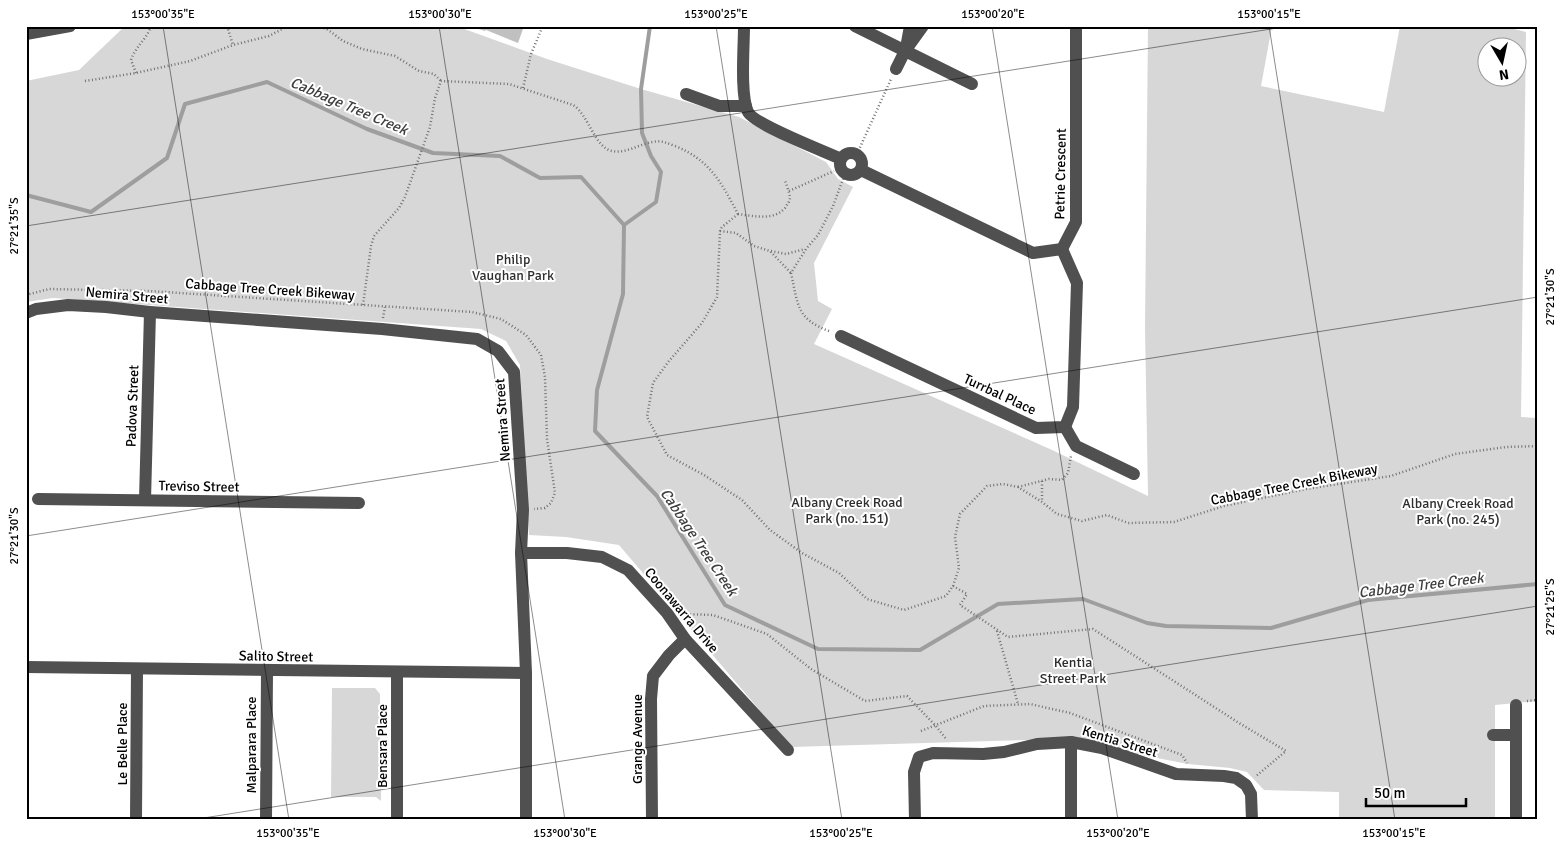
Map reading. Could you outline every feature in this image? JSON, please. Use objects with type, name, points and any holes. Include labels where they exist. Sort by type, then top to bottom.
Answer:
[{"type":"street","points":[[26,34],[70,26]]},
{"type":"street","points":[[744,26],[746,106],[749,114],[842,167],[851,176],[862,170],[863,164],[857,154],[848,153],[842,167]]},
{"type":"street","points":[[855,26],[972,84]]},
{"type":"street","points":[[906,51],[910,26]]},
{"type":"street","points":[[896,69],[923,26]]},
{"type":"street","name":"Petrie Crescent","points":[[1062,249],[1076,222],[1076,26]]},
{"type":"street","points":[[686,94],[719,106],[746,106]]},
{"type":"street","points":[[862,170],[1033,253],[1062,249],[1077,283],[1073,407],[1065,427],[1076,446],[1134,474]]},
{"type":"street","name":"Nemira Street","points":[[26,313],[36,309],[68,305],[106,307],[379,329],[477,339],[498,351],[514,372],[523,510],[526,820]]},
{"type":"street","name":"Padova Street","points":[[145,500],[150,312]]},
{"type":"street","name":"Turrbal Place","points":[[842,336],[1036,428],[1065,427]]},
{"type":"street","name":"Treviso Street","points":[[38,499],[360,503]]},
{"type":"street","name":"Coonawarra Drive","points":[[522,553],[567,553],[602,557],[628,570],[667,613],[685,639],[788,750]]},
{"type":"street","name":"Grange Avenue","points":[[652,820],[651,699],[653,676],[669,655],[685,639]]},
{"type":"street","name":"Salito Street","points":[[26,667],[526,673]]},
{"type":"street","name":"Le Belle Place","points":[[136,820],[137,668]]},
{"type":"street","name":"Malparara Place","points":[[266,671],[266,820]]},
{"type":"street","name":"Bensara Place","points":[[397,672],[397,820]]},
{"type":"street","points":[[1516,705],[1516,820]]},
{"type":"street","points":[[1493,735],[1516,735]]},
{"type":"street","points":[[1071,742],[1071,820]]},
{"type":"street","name":"Kentia Street","points":[[915,820],[914,772],[919,757],[933,753],[1004,752],[1037,744],[1071,742],[1102,748],[1176,774],[1224,776],[1236,778],[1246,785]]},
{"type":"street","points":[[1246,785],[1251,794],[1252,820]]},
{"type":"path","points":[[136,74],[131,60],[133,53],[145,40],[151,26]]},
{"type":"path","points":[[227,26],[233,46]]},
{"type":"path","points":[[85,81],[136,74],[190,60],[270,36],[291,26]]},
{"type":"path","points":[[317,26],[327,29],[344,41],[362,49],[395,56],[419,70],[434,74],[441,81],[509,84],[573,105],[580,109],[604,147],[612,151],[627,150],[661,141],[686,150],[705,163],[722,185],[738,214]]},
{"type":"path","points":[[523,88],[531,54],[542,28]]},
{"type":"path","points":[[857,154],[896,69]]},
{"type":"path","name":"Cabbage Tree Creek Bikeway","points":[[363,305],[374,236],[406,196],[430,128],[435,98],[441,81]]},
{"type":"path","points":[[788,191],[842,167]]},
{"type":"path","points":[[791,273],[806,249],[818,235],[833,206],[842,167]]},
{"type":"path","points":[[785,181],[789,202],[782,211],[759,217],[738,214],[722,227],[720,233],[717,297],[702,323],[669,361],[653,383],[647,417],[667,455],[704,475],[742,500],[770,530],[802,553],[839,573],[867,600],[904,610],[946,596],[953,586],[967,594],[960,605],[1008,637],[1093,629],[1286,751],[1246,785]]},
{"type":"path","points":[[720,233],[736,233],[754,246],[786,254],[806,249]]},
{"type":"path","points":[[770,251],[791,273],[800,312],[817,326],[842,336]]},
{"type":"path","name":"Cabbage Tree Creek Bikeway","points":[[26,295],[49,289],[149,291],[472,312],[501,319],[526,335],[541,355],[544,377],[547,439],[555,493],[551,503],[545,508],[523,510]]},
{"type":"path","points":[[1018,487],[1049,478],[1062,480],[1068,473],[1071,456],[1076,446]]},
{"type":"path","name":"Cabbage Tree Creek Bikeway","points":[[953,586],[959,568],[955,537],[960,514],[987,486],[1003,484],[1018,487],[1057,514],[1082,521],[1107,515],[1128,523],[1174,522],[1224,506],[1306,489],[1391,476],[1455,454],[1506,447],[1538,446]]},
{"type":"path","points":[[1042,481],[1042,502]]},
{"type":"path","points":[[667,613],[713,616],[767,634],[811,669],[865,700],[906,696],[935,725],[956,753]]},
{"type":"path","points":[[996,629],[1018,704]]},
{"type":"path","points":[[921,731],[984,706],[1030,704],[1070,713],[1182,755]]},
{"type":"green space","points":[[125,26],[456,26],[547,59],[641,89],[739,117],[826,162],[838,179],[853,187],[814,263],[818,301],[832,309],[814,344],[1052,450],[1148,496],[1145,328],[1148,26],[1272,26],[1261,86],[1384,112],[1400,26],[1503,26],[1526,32],[1526,38],[1476,38],[1476,88],[1525,88],[1521,417],[1538,418],[1538,701],[1495,705],[1495,820],[1339,820],[1339,792],[1264,790],[1247,772],[1230,768],[1188,764],[1059,739],[791,747],[619,545],[566,537],[529,535],[520,365],[506,341],[481,329],[53,298],[26,302],[26,81],[79,70]]},
{"type":"green space","points":[[332,688],[375,688],[380,694],[381,801],[376,797],[331,797]]},
{"type":"building","points":[[524,26],[518,43],[486,30],[472,27]]},
{"type":"waterway","points":[[624,225],[656,202],[661,172],[651,156],[642,133],[641,89],[650,26]]},
{"type":"waterway","name":"Cabbage Tree Creek","points":[[26,195],[91,212],[167,158],[185,104],[267,82],[367,129],[433,153],[500,156],[540,178],[581,177],[624,225],[623,294],[597,390],[595,431],[657,496],[725,605],[818,649],[920,650],[998,604],[1083,599],[1147,623],[1166,626],[1271,628],[1368,600],[1538,584]]},
{"type":"park label","name":"Philip Vaughan Park","points":[[513,268]]},
{"type":"park label","name":"Albany Creek Road Park (no. 151)","points":[[847,510]]},
{"type":"park label","name":"Albany Creek Road Park (no. 245)","points":[[1458,512]]},
{"type":"park label","name":"Kentia Street Park","points":[[1073,670]]}]
